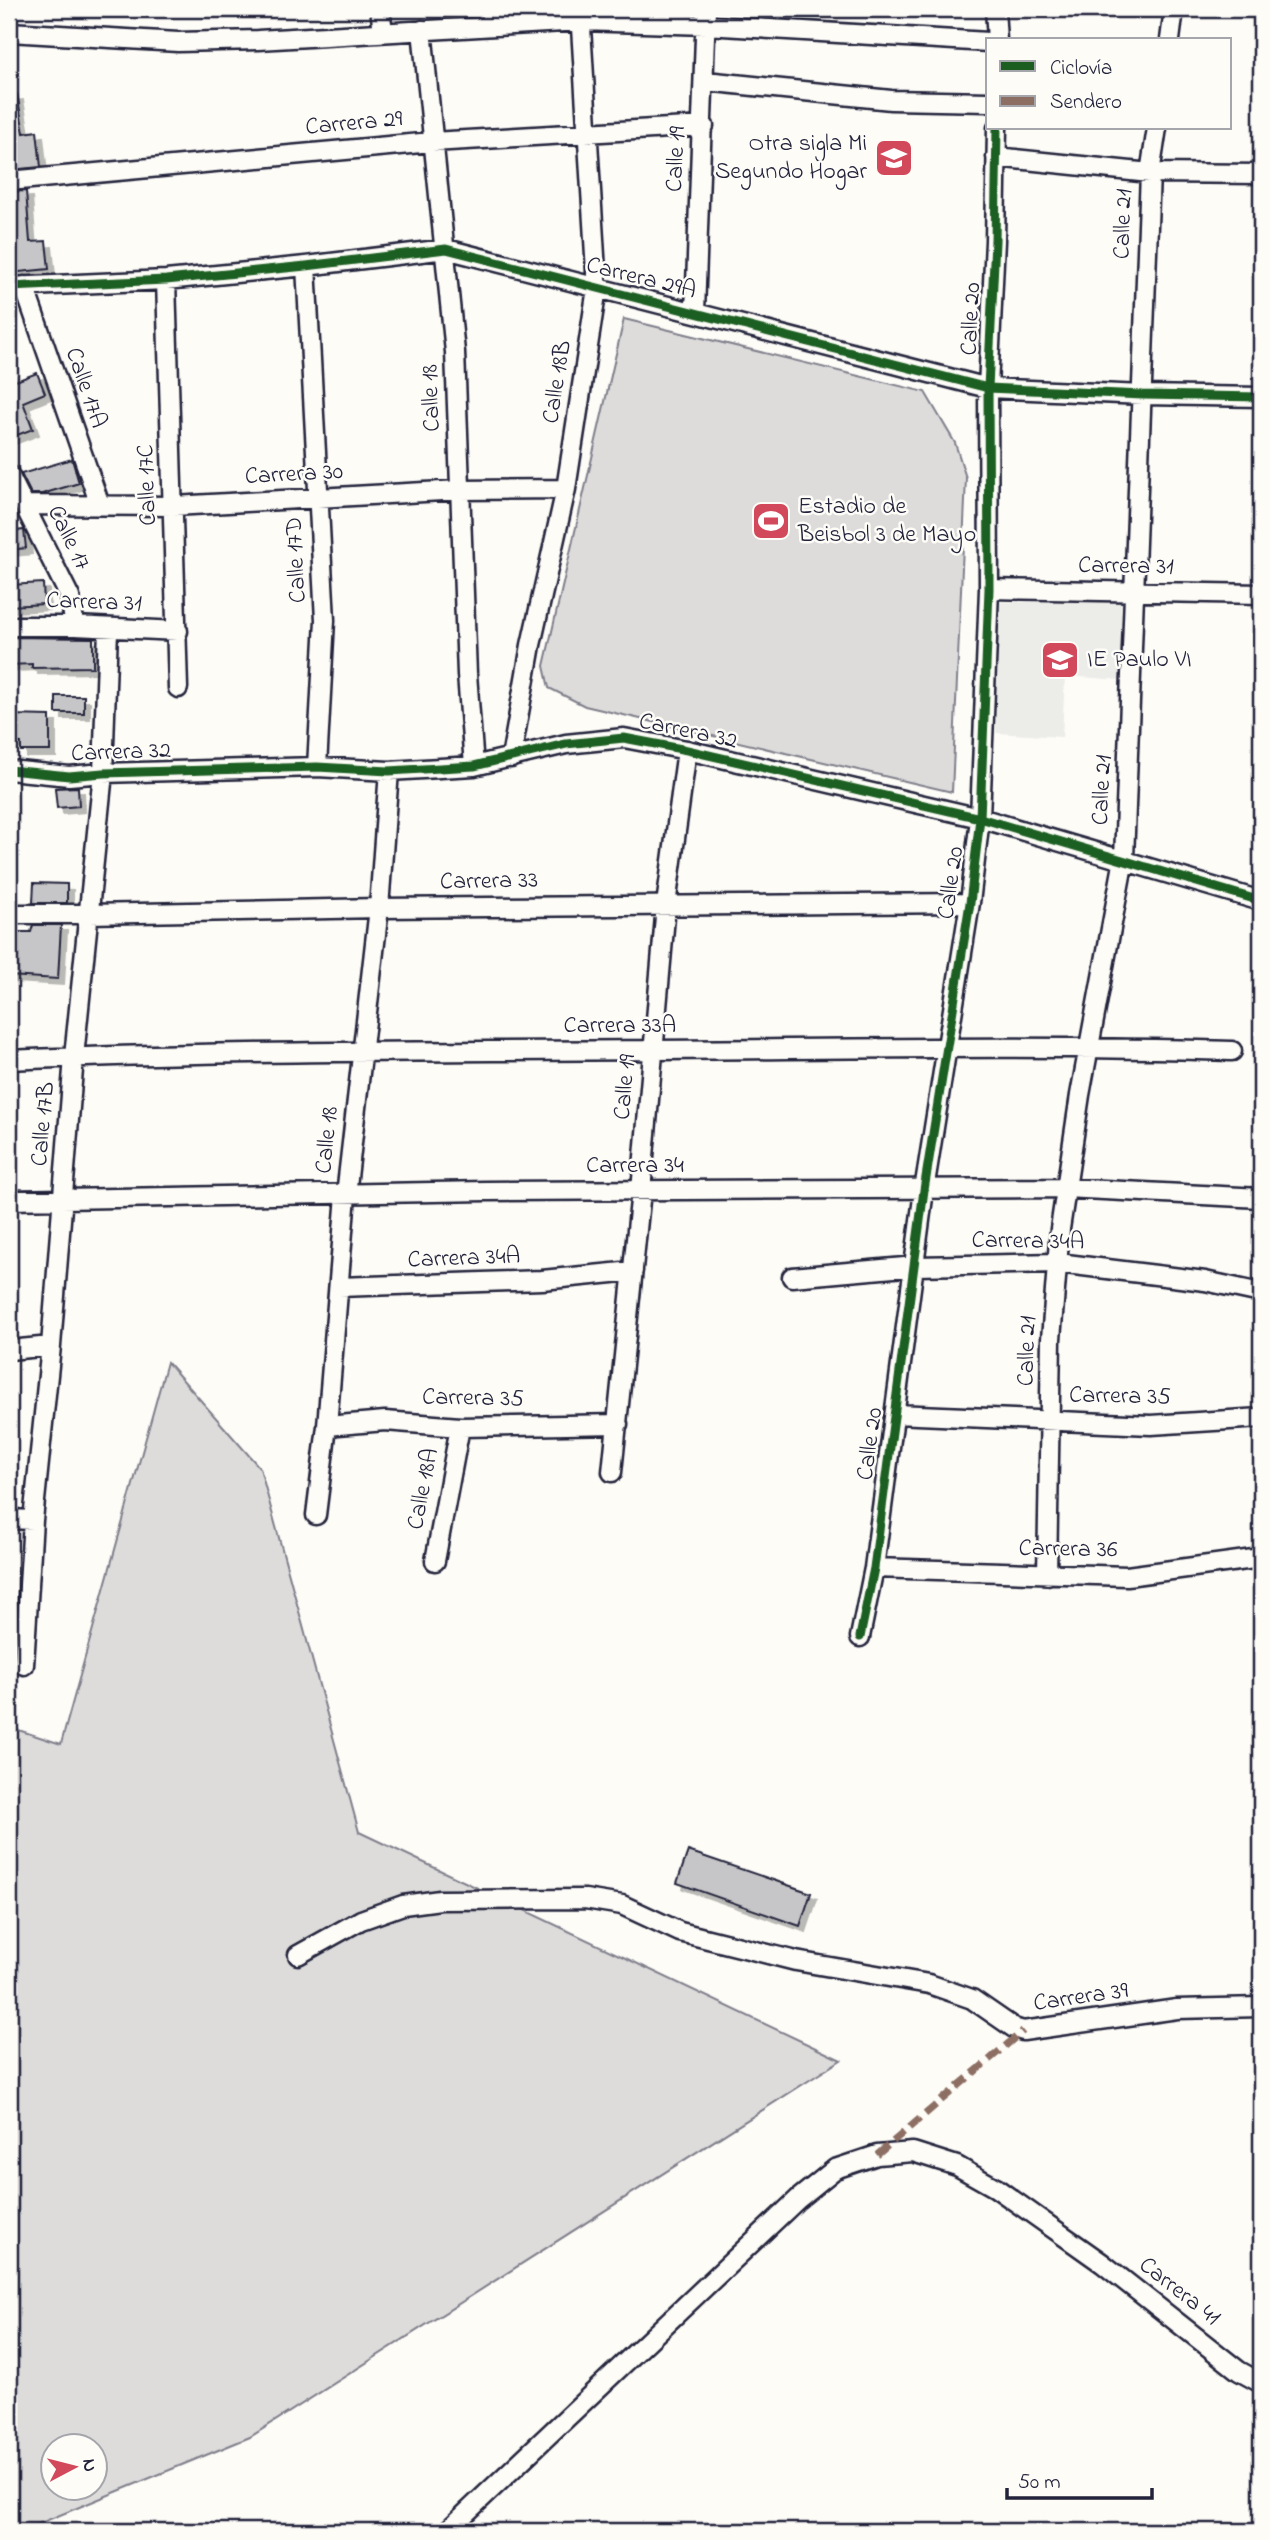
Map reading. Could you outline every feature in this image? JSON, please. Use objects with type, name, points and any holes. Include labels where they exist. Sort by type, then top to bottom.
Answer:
[{"type":"street","points":[[380,9],[383,32]]},
{"type":"street","points":[[995,9],[997,38]]},
{"type":"street","points":[[1170,38],[1174,9]]},
{"type":"street","points":[[9,32],[178,42],[258,40],[422,30],[492,18],[580,15],[706,17],[986,41]]},
{"type":"street","name":"Calle 18B","points":[[511,758],[531,645],[566,489],[597,288],[580,15]]},
{"type":"street","name":"Calle 19","points":[[695,312],[706,17]]},
{"type":"street","name":"Calle 18","points":[[422,30],[455,352],[467,674],[474,766]]},
{"type":"street","points":[[705,81],[891,100],[986,102]]},
{"type":"street","name":"Carrera 29","points":[[9,181],[432,142],[704,126]]},
{"type":"street","name":"Calle 20","points":[[860,1637],[874,1568],[924,1190],[970,903],[980,818],[989,589],[988,388],[995,241],[996,130]]},
{"type":"street","name":"Calle 21","points":[[1046,1575],[1051,1339],[1065,1188],[1124,859],[1150,173],[1157,130]]},
{"type":"street","points":[[996,157],[1150,173],[1261,174]]},
{"type":"street","name":"Carrera 29A","points":[[16,286],[166,280],[306,267],[446,249],[988,388],[1261,397]]},
{"type":"street","name":"Calle 17D","points":[[306,267],[325,620],[317,767]]},
{"type":"street","name":"Calle 17C","points":[[166,280],[178,688]]},
{"type":"street","name":"Calle 17A","points":[[16,286],[100,505]]},
{"type":"street","name":"Calle 17","points":[[11,482],[25,505],[69,597],[75,626]]},
{"type":"street","name":"Carrera 30","points":[[25,505],[174,506],[460,490],[566,489]]},
{"type":"street","name":"Carrera 31","points":[[989,589],[1261,594]]},
{"type":"street","name":"Carrera 31","points":[[9,626],[178,631]]},
{"type":"street","name":"Calle 17B","points":[[24,1665],[33,1520],[51,1346],[74,1057],[103,773],[108,629]]},
{"type":"street","name":"Carrera 32","points":[[9,770],[69,776],[317,767],[389,771],[474,766],[566,744],[624,738],[687,750],[980,818],[1261,901]]},
{"type":"street","name":"Calle 19","points":[[612,1472],[641,1191],[666,905],[687,750]]},
{"type":"street","name":"Calle 18","points":[[317,1515],[346,1195],[379,908],[389,771]]},
{"type":"street","name":"Carrera 33","points":[[9,914],[970,903]]},
{"type":"street","name":"Carrera 33A","points":[[9,1060],[362,1050],[654,1051],[1089,1046],[1232,1051]]},
{"type":"street","name":"Carrera 34","points":[[9,1200],[1065,1188],[1261,1198]]},
{"type":"street","name":"Carrera 34A","points":[[792,1277],[916,1266],[1058,1263],[1205,1281],[1261,1293]]},
{"type":"street","name":"Carrera 34A","points":[[339,1287],[542,1280],[633,1271]]},
{"type":"street","points":[[9,1350],[51,1346]]},
{"type":"street","name":"Carrera 35","points":[[895,1413],[1151,1425],[1261,1418]]},
{"type":"street","name":"Carrera 35","points":[[327,1426],[385,1421],[460,1427],[618,1423]]},
{"type":"street","name":"Calle 18A","points":[[435,1561],[460,1427]]},
{"type":"street","points":[[9,1519],[33,1520]]},
{"type":"street","name":"Carrera 36","points":[[874,1568],[1127,1576],[1261,1558]]},
{"type":"street","name":"Carrera 39","points":[[298,1955],[362,1920],[403,1905],[440,1900],[585,1899],[622,1905],[680,1932],[796,1961],[929,1984],[972,1998],[1014,2028],[1023,2031],[1177,2009],[1261,2007]]},
{"type":"street","name":"Carrera 41","points":[[447,2531],[788,2208],[835,2169],[877,2155],[913,2152],[957,2166],[996,2188],[1102,2263],[1239,2371],[1261,2383]]},
{"type":"shaded area","name":"Estadio de Beisbol 3 de Mayo","points":[[624,319],[925,392],[955,443],[966,478],[952,792],[585,706],[549,688],[544,666]]},
{"type":"shaded area","name":"IE Paulo VI","points":[[999,602],[1123,602],[1122,680],[1065,676],[1062,737],[996,733]]},
{"type":"shaded area","points":[[167,1362],[260,1468],[359,1832],[841,2060],[250,2437],[108,2495],[108,2432],[38,2432],[38,2502],[92,2502],[21,2531],[9,2531],[9,1727],[61,1744]]},
{"type":"building","points":[[17,94],[24,133],[37,131],[41,167],[9,170],[9,95]]},
{"type":"building","points":[[26,191],[30,242],[46,241],[49,269],[9,273],[9,192]]},
{"type":"building","points":[[9,367],[16,381],[37,373],[45,393],[23,402],[33,429],[9,438]]},
{"type":"building","points":[[72,459],[79,483],[42,494],[31,494],[21,474]]},
{"type":"building","points":[[24,530],[26,548],[9,550],[9,532]]},
{"type":"building","points":[[43,583],[44,604],[9,606],[9,585]]},
{"type":"building","points":[[9,637],[93,638],[93,667],[32,668],[32,664],[9,665]]},
{"type":"building","points":[[56,696],[84,696],[84,713],[56,713]]},
{"type":"building","points":[[9,715],[50,716],[50,751],[21,751],[21,743],[9,742]]},
{"type":"building","points":[[78,787],[79,806],[57,808],[55,788]]},
{"type":"building","points":[[34,883],[67,884],[67,903],[33,903]]},
{"type":"building","points":[[33,925],[61,925],[58,979],[9,976],[9,932],[31,932]]},
{"type":"building","points":[[688,1851],[811,1893],[800,1926],[677,1883]]},
{"type":"marked path","points":[[877,2155],[1023,2031]]},
{"type":"cycle path","points":[[860,1637],[874,1568],[924,1190],[970,903],[980,818],[989,589],[988,388],[997,130]]},
{"type":"cycle path","points":[[9,287],[166,280],[446,249],[988,388],[1261,397]]},
{"type":"cycle path","points":[[9,770],[69,776],[317,767],[389,771],[474,766],[566,744],[624,738],[687,750],[980,818],[1261,901]]},
{"type":"place","name":"Otra sigla Mi Segundo Hogar","points":[[894,158]]},
{"type":"place","name":"Estadio de Beisbol 3 de Mayo","points":[[771,521]]},
{"type":"place","name":"IE Paulo VI","points":[[1060,660]]}]
